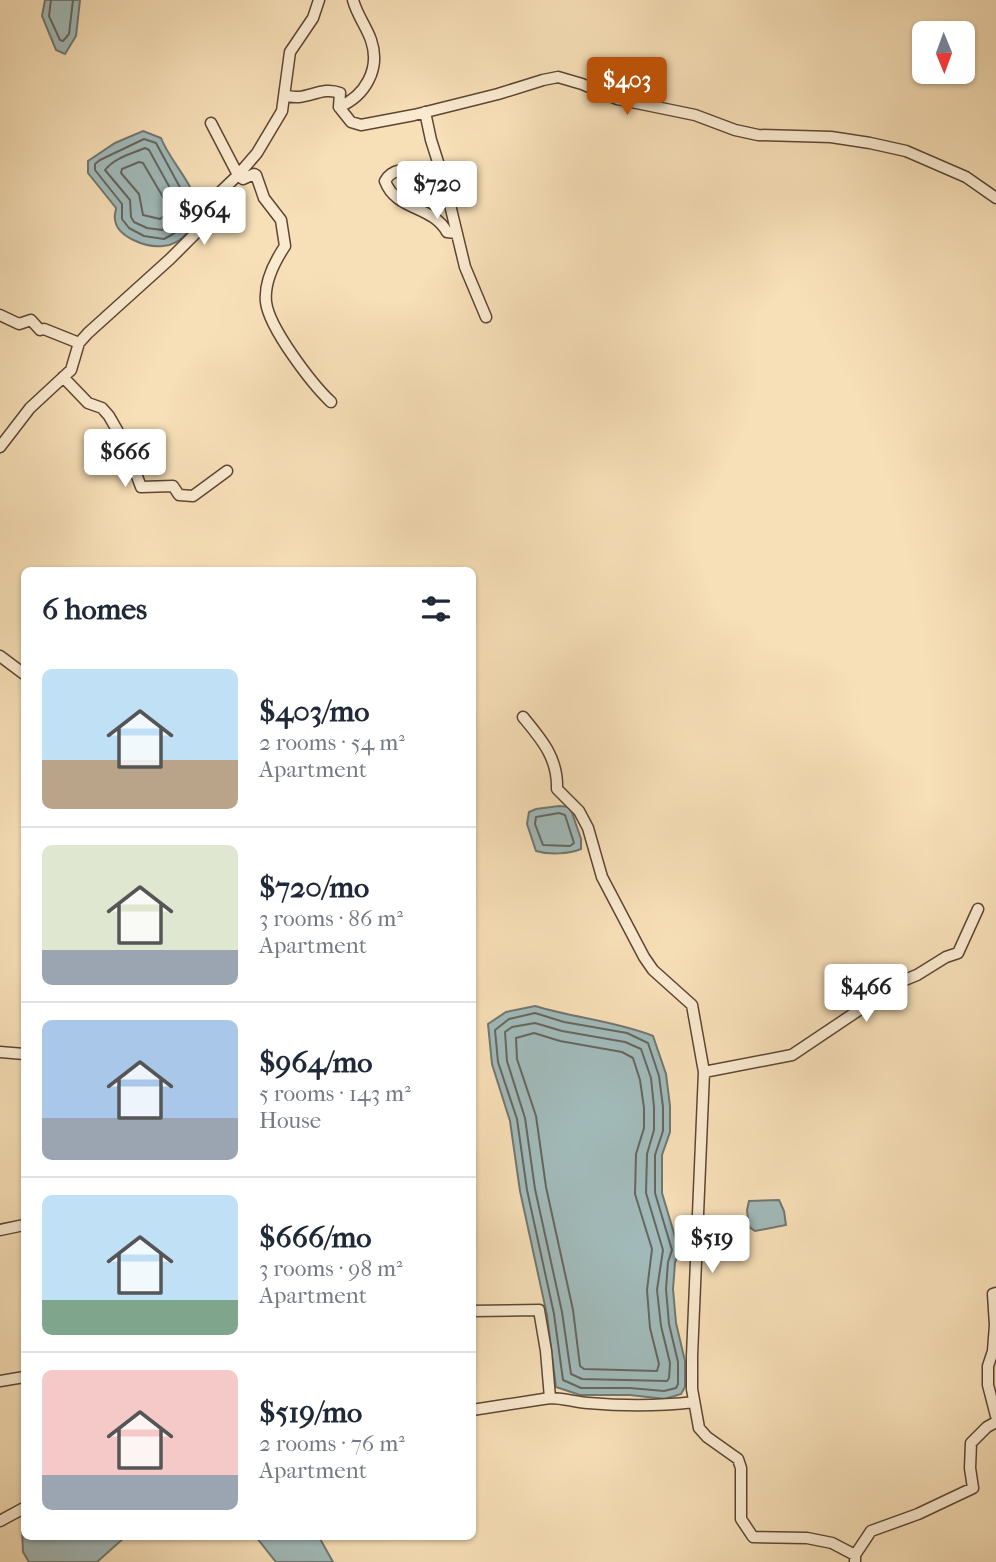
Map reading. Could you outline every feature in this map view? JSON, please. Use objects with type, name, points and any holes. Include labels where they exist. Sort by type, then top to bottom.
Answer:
[{"type":"street","points":[[0,447],[30,408],[71,370],[79,343],[201,228],[209,214],[211,201],[238,175],[272,130],[282,111],[290,52],[313,18],[319,0]]},
{"type":"street","points":[[339,107],[348,103],[368,84],[374,67],[375,52],[371,39],[356,13],[353,0]]},
{"type":"street","points":[[285,95],[295,99],[333,90],[341,95],[339,107],[351,122],[361,125],[425,113],[558,78],[582,83],[617,99],[695,115],[735,130],[758,135],[831,137],[906,151],[967,177],[996,198]]},
{"type":"street","points":[[425,113],[465,267],[486,317]]},
{"type":"street","points":[[211,123],[238,175],[243,179],[256,175],[264,198],[281,220],[285,246],[271,274],[266,301],[270,316],[311,383],[331,402]]},
{"type":"street","points":[[440,168],[397,171],[387,176],[384,181],[395,198],[412,208],[435,216],[447,232],[456,233]]},
{"type":"street","points":[[0,315],[19,324],[31,320],[40,330],[44,329],[79,343]]},
{"type":"street","points":[[63,377],[88,403],[102,408],[109,416],[125,444],[141,487],[173,486],[179,495],[193,496],[227,471]]},
{"type":"street","points":[[0,656],[21,672]]},
{"type":"street","points":[[523,717],[547,746],[553,758],[557,789],[579,811],[588,828],[602,877],[644,957],[653,970],[692,1004],[704,1072],[692,1389],[699,1428],[738,1459],[741,1468],[741,1519],[752,1537],[832,1543],[855,1559],[871,1531],[918,1514],[973,1488],[970,1468],[971,1443],[987,1427],[996,1423]]},
{"type":"street","points":[[704,1072],[792,1055],[868,1004],[885,988],[917,975],[946,957],[958,953],[978,909]]},
{"type":"street","points":[[0,1052],[21,1054]]},
{"type":"street","points":[[0,1230],[21,1225]]},
{"type":"street","points":[[996,1293],[993,1294],[995,1325],[993,1350],[988,1366],[988,1385],[996,1416]]},
{"type":"street","points":[[476,1311],[539,1310],[550,1398]]},
{"type":"street","points":[[0,1381],[21,1378]]},
{"type":"street","points":[[476,1409],[550,1398],[597,1404],[694,1402]]},
{"type":"street","points":[[0,1521],[21,1510]]},
{"type":"water","points":[[45,0],[80,0],[76,36],[65,54],[56,50],[42,16]]},
{"type":"water","points":[[143,131],[161,138],[190,187],[197,205],[193,226],[183,237],[170,245],[141,243],[126,236],[117,225],[116,208],[88,173],[88,161],[115,143]]},
{"type":"water","points":[[559,806],[570,807],[581,839],[581,849],[559,853],[536,851],[527,824],[529,812]]},
{"type":"water","points":[[535,1006],[653,1036],[666,1074],[670,1106],[670,1132],[662,1155],[662,1193],[679,1250],[673,1289],[676,1323],[685,1361],[685,1387],[681,1394],[665,1399],[630,1395],[580,1395],[556,1387],[547,1315],[520,1191],[510,1121],[492,1064],[488,1024],[506,1012]]},
{"type":"water","points":[[779,1200],[786,1225],[755,1231],[749,1227],[749,1201]]},
{"type":"water","points":[[22,1540],[122,1540],[97,1562],[29,1562],[23,1552]]},
{"type":"water","points":[[258,1540],[321,1540],[333,1562],[276,1562]]}]
